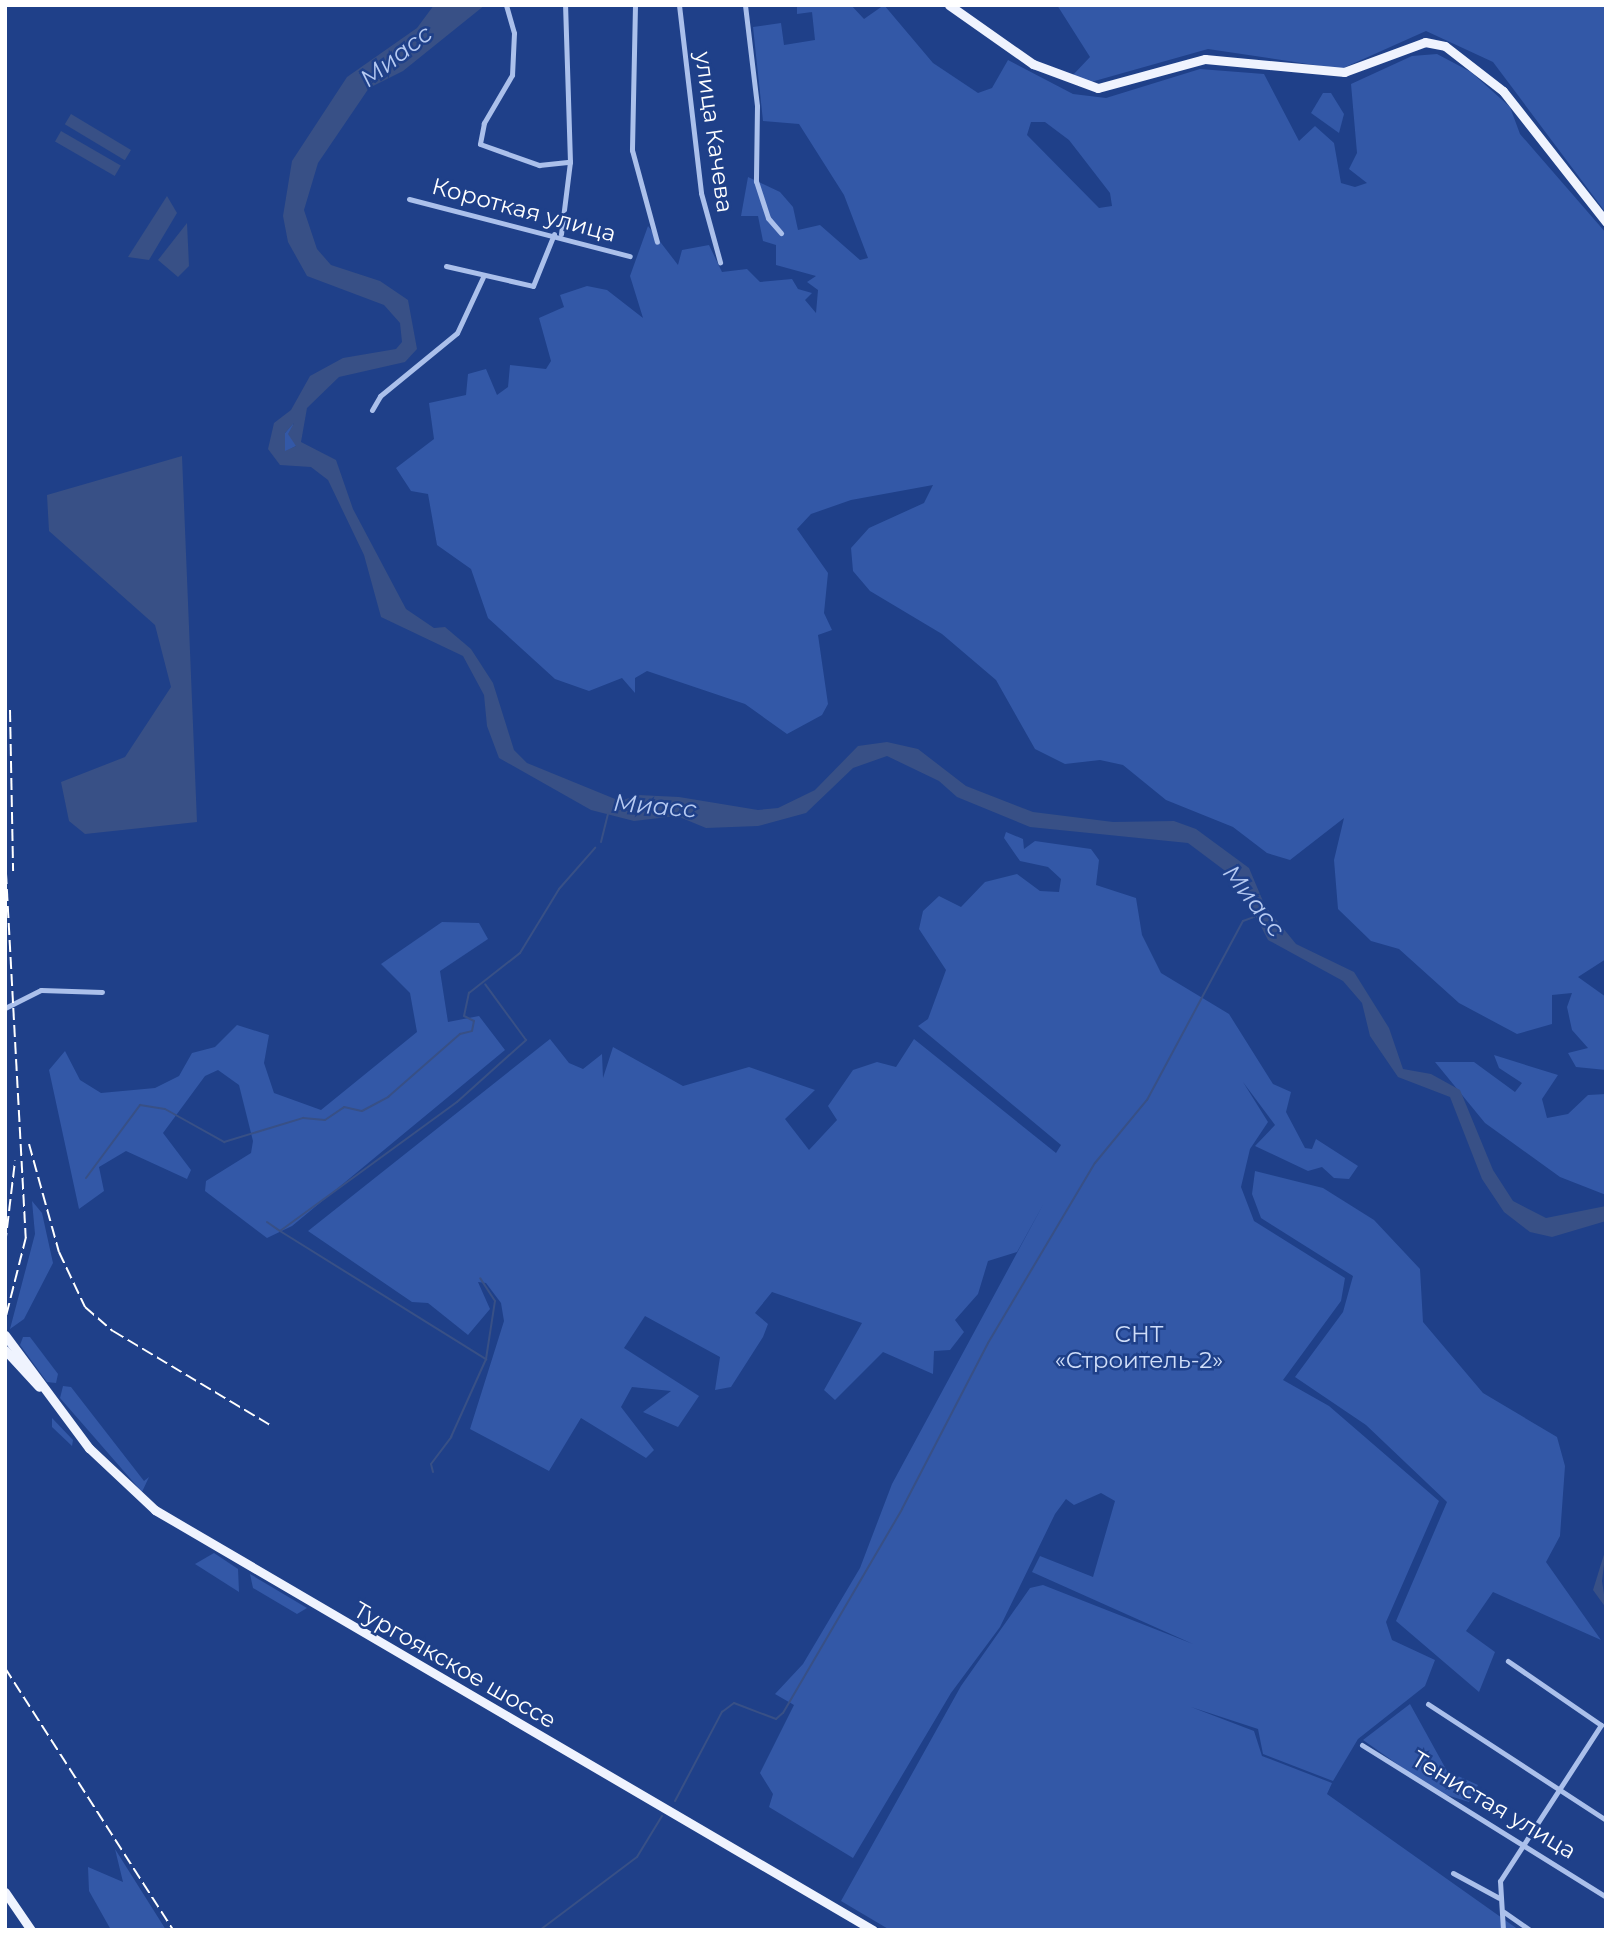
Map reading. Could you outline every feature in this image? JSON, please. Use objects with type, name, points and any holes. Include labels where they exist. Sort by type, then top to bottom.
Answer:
[{"type":"main road","points":[[949,5],[1033,64],[1073,82],[1109,87],[1205,59],[1344,72],[1424,42],[1445,46],[1503,91],[1606,222]]},
{"type":"main road","name":"Тургоякское шоссе","points":[[5,1335],[48,1395],[115,1478],[155,1510],[873,1930]]},
{"type":"main road","name":"Тургоякское шоссе","points":[[5,1350],[48,1395]]},
{"type":"main road","points":[[5,1892],[31,1930]]},
{"type":"street","points":[[506,5],[514,33],[512,75],[484,124],[481,144],[539,165],[570,162]]},
{"type":"street","points":[[561,234],[570,162],[565,5]]},
{"type":"street","points":[[635,5],[632,150],[657,242]]},
{"type":"street","name":"улица Качева","points":[[679,5],[701,193],[720,262]]},
{"type":"street","points":[[745,5],[756,181],[768,218],[781,233]]},
{"type":"street","name":"Короткая улица","points":[[409,199],[561,234],[631,256]]},
{"type":"street","points":[[446,266],[483,277],[533,286],[554,234]]},
{"type":"street","points":[[372,410],[380,396],[457,333],[483,277]]},
{"type":"street","points":[[5,1008],[41,990],[102,992]]},
{"type":"street","points":[[1504,1927],[1504,1912],[1499,1898],[1500,1881],[1601,1725],[1508,1661]]},
{"type":"street","points":[[1428,1704],[1606,1820]]},
{"type":"street","name":"Тенистая улица","points":[[1362,1745],[1525,1844],[1606,1897]]},
{"type":"street","points":[[1453,1873],[1499,1898]]},
{"type":"street","points":[[1504,1912],[1530,1930]]},
{"type":"green space","points":[[797,5],[851,5],[864,19],[884,5],[933,63],[978,93],[992,88],[1008,60],[1073,94],[1106,98],[1200,69],[1264,74],[1299,141],[1315,126],[1334,143],[1341,183],[1355,187],[1367,183],[1349,169],[1357,153],[1351,84],[1412,56],[1437,54],[1471,72],[1510,107],[1520,134],[1606,233],[1606,959],[1578,977],[1606,997],[1606,1070],[1576,1067],[1568,1053],[1588,1048],[1572,1030],[1567,1007],[1572,993],[1552,995],[1552,1024],[1517,1034],[1459,1003],[1399,949],[1371,941],[1338,909],[1334,860],[1344,818],[1290,860],[1267,853],[1233,827],[1166,800],[1123,765],[1100,760],[1065,764],[1035,749],[996,680],[942,634],[870,591],[853,571],[851,548],[869,528],[924,503],[933,485],[851,500],[811,514],[797,529],[828,573],[824,613],[832,630],[818,635],[828,704],[822,715],[787,734],[745,704],[647,671],[635,678],[635,693],[622,678],[589,691],[555,679],[488,618],[471,569],[437,545],[428,494],[411,491],[396,468],[434,439],[429,403],[466,395],[468,374],[486,369],[497,395],[508,387],[510,365],[546,369],[551,361],[539,318],[564,307],[560,295],[587,286],[607,290],[643,318],[630,276],[648,226],[678,265],[682,250],[709,245],[722,272],[747,269],[760,282],[792,279],[798,289],[812,293],[805,300],[816,313],[818,290],[807,282],[816,276],[776,265],[776,245],[763,241],[758,216],[741,216],[748,177],[780,192],[793,207],[798,230],[820,225],[860,260],[868,258],[844,195],[799,124],[763,121],[753,27],[781,23],[784,45],[815,40],[812,12],[797,14]],"holes":[[[1031,122],[1045,122],[1069,140],[1110,193],[1112,206],[1099,208],[1027,135]]]},
{"type":"green space","points":[[1057,5],[1606,5],[1606,213],[1493,62],[1426,31],[1341,69],[1208,49],[1091,82],[1072,76],[1090,57]]},
{"type":"green space","points":[[1323,93],[1331,93],[1344,114],[1339,133],[1311,113]]},
{"type":"green space","points":[[293,423],[296,446],[285,452],[285,433]]},
{"type":"green space","name":"СНТ «Строитель-2»","points":[[1006,832],[1023,839],[1024,849],[1035,841],[1091,849],[1099,860],[1096,885],[1136,898],[1142,935],[1161,973],[1229,1014],[1273,1084],[1291,1092],[1286,1112],[1305,1148],[1312,1149],[1316,1139],[1358,1166],[1349,1179],[1334,1178],[1322,1167],[1308,1171],[1255,1146],[1275,1125],[1243,1082],[1268,1122],[1250,1149],[1241,1187],[1254,1221],[1345,1278],[1341,1301],[1283,1380],[1329,1406],[1439,1501],[1386,1622],[1392,1640],[1435,1660],[1425,1686],[1358,1739],[1333,1781],[1263,1754],[1258,1729],[1191,1707],[1254,1731],[1262,1756],[1332,1783],[1327,1794],[1519,1930],[890,1930],[841,1901],[961,1686],[1030,1588],[1043,1585],[1193,1644],[1032,1572],[1040,1556],[1093,1577],[1115,1501],[1101,1493],[1074,1505],[1066,1499],[1055,1514],[1000,1627],[951,1693],[853,1858],[769,1807],[773,1794],[760,1773],[794,1705],[775,1694],[803,1664],[860,1568],[892,1484],[1044,1203],[1017,1252],[988,1261],[978,1294],[955,1320],[964,1332],[950,1350],[934,1351],[933,1374],[883,1352],[835,1400],[824,1390],[862,1323],[772,1292],[755,1313],[768,1324],[763,1337],[731,1387],[715,1390],[720,1357],[645,1316],[624,1348],[699,1396],[678,1427],[643,1412],[671,1391],[632,1387],[621,1407],[654,1450],[646,1458],[581,1418],[549,1471],[470,1429],[504,1321],[501,1303],[486,1283],[478,1282],[490,1309],[468,1335],[428,1303],[412,1302],[308,1231],[550,1039],[569,1063],[583,1069],[602,1054],[603,1078],[613,1047],[683,1086],[749,1067],[815,1090],[785,1119],[809,1150],[837,1120],[828,1106],[853,1070],[877,1062],[896,1067],[914,1039],[1056,1153],[1061,1145],[918,1026],[928,1019],[946,970],[919,929],[923,911],[939,896],[961,907],[985,882],[1017,874],[1040,891],[1059,892],[1061,879],[1048,867],[1020,861],[1004,838]]},
{"type":"green space","points":[[442,922],[479,923],[488,939],[440,971],[448,1022],[479,1016],[505,1050],[292,1226],[267,1238],[205,1191],[206,1181],[251,1153],[253,1141],[239,1085],[218,1070],[205,1076],[163,1133],[191,1170],[187,1179],[126,1151],[99,1167],[104,1191],[79,1209],[49,1070],[65,1051],[80,1080],[101,1093],[155,1088],[179,1076],[192,1053],[215,1047],[237,1025],[269,1035],[264,1063],[274,1093],[321,1110],[417,1032],[410,993],[381,964]]},
{"type":"green space","points":[[1494,1055],[1558,1075],[1542,1099],[1547,1118],[1568,1114],[1588,1095],[1606,1094],[1606,1195],[1560,1177],[1485,1123],[1435,1062],[1474,1062],[1515,1092],[1522,1083],[1499,1068]]},
{"type":"green space","points":[[1255,1171],[1323,1188],[1374,1220],[1420,1269],[1423,1322],[1483,1393],[1557,1437],[1565,1466],[1560,1536],[1546,1562],[1601,1640],[1493,1592],[1466,1631],[1495,1652],[1479,1692],[1396,1621],[1447,1502],[1366,1425],[1295,1377],[1343,1312],[1353,1276],[1261,1218],[1252,1194]]},
{"type":"green space","points":[[32,1201],[42,1213],[53,1263],[24,1319],[10,1329],[35,1234]]},
{"type":"green space","points":[[23,1337],[30,1337],[58,1374],[56,1383],[47,1382],[20,1345]]},
{"type":"green space","points":[[63,1386],[71,1387],[144,1481],[149,1477],[142,1492],[60,1398]]},
{"type":"green space","points":[[52,1418],[73,1440],[72,1446],[52,1427]]},
{"type":"green space","points":[[214,1553],[238,1569],[239,1592],[195,1564]]},
{"type":"green space","points":[[250,1574],[307,1608],[297,1614],[253,1588]]},
{"type":"green space","points":[[1410,1704],[1447,1771],[1478,1785],[1469,1802],[1437,1792],[1363,1740]]},
{"type":"green space","points":[[115,1849],[166,1930],[111,1930],[89,1891],[88,1867],[123,1882]]},
{"type":"water","name":"Миасс","points":[[434,5],[485,5],[403,71],[369,88],[318,163],[304,210],[317,249],[331,265],[380,281],[408,300],[417,349],[405,362],[339,377],[307,408],[301,442],[336,460],[353,509],[406,609],[434,628],[445,627],[471,649],[493,683],[514,750],[527,763],[620,801],[638,795],[679,797],[758,810],[778,808],[815,790],[858,746],[887,742],[918,749],[966,786],[1033,812],[1113,822],[1174,821],[1196,829],[1249,868],[1265,906],[1296,944],[1354,972],[1389,1028],[1403,1069],[1431,1074],[1460,1090],[1493,1170],[1513,1201],[1546,1218],[1606,1206],[1606,1221],[1552,1237],[1530,1232],[1504,1212],[1482,1179],[1450,1097],[1398,1077],[1370,1036],[1362,1003],[1343,981],[1268,940],[1236,879],[1188,843],[1030,827],[957,797],[939,781],[887,756],[853,768],[806,813],[758,826],[706,828],[677,816],[634,821],[591,810],[499,758],[487,726],[484,695],[463,656],[381,617],[364,555],[328,480],[311,467],[280,465],[268,449],[274,423],[291,410],[310,376],[343,358],[396,349],[402,342],[400,323],[384,305],[307,276],[288,242],[283,216],[292,161],[347,77],[417,28]],"holes":[[[294,423],[288,434],[296,446],[285,451],[285,433]]]},
{"type":"water","points":[[71,114],[131,150],[125,160],[65,124]]},
{"type":"water","points":[[61,131],[121,166],[115,176],[55,141]]},
{"type":"water","points":[[167,196],[177,213],[149,260],[128,257]]},
{"type":"water","points":[[187,223],[189,266],[178,277],[158,260]]},
{"type":"water","points":[[182,456],[197,822],[85,834],[69,821],[61,782],[125,757],[171,687],[155,625],[49,531],[47,495]]},
{"type":"water","points":[[1606,1548],[1602,1581],[1606,1608],[1593,1590]]},
{"type":"waterway","points":[[601,842],[608,814]]},
{"type":"waterway","points":[[86,1178],[140,1105],[165,1109],[224,1142],[303,1118],[325,1120],[344,1107],[362,1111],[388,1097],[460,1034],[472,1031],[474,1021],[464,1016],[469,993],[520,953],[559,889],[595,848]]},
{"type":"waterway","points":[[675,1801],[722,1712],[734,1703],[776,1719],[783,1713],[902,1509],[988,1343],[1095,1163],[1147,1100],[1243,921],[1254,917]]},
{"type":"waterway","points":[[267,1222],[280,1231],[457,1102],[526,1040],[485,984]]},
{"type":"waterway","points":[[280,1231],[486,1359]]},
{"type":"waterway","points":[[433,1472],[431,1464],[451,1437],[486,1359],[495,1301],[480,1278]]},
{"type":"waterway","points":[[540,1930],[637,1857],[662,1816]]},
{"type":"railway","points":[[10,710],[13,871]]},
{"type":"railway","points":[[5,855],[26,1237],[5,1320]]},
{"type":"railway","points":[[29,1144],[59,1252],[85,1307],[113,1331],[272,1426]]},
{"type":"railway","points":[[5,1245],[15,1161]]},
{"type":"railway","points":[[5,1668],[173,1930]]}]
